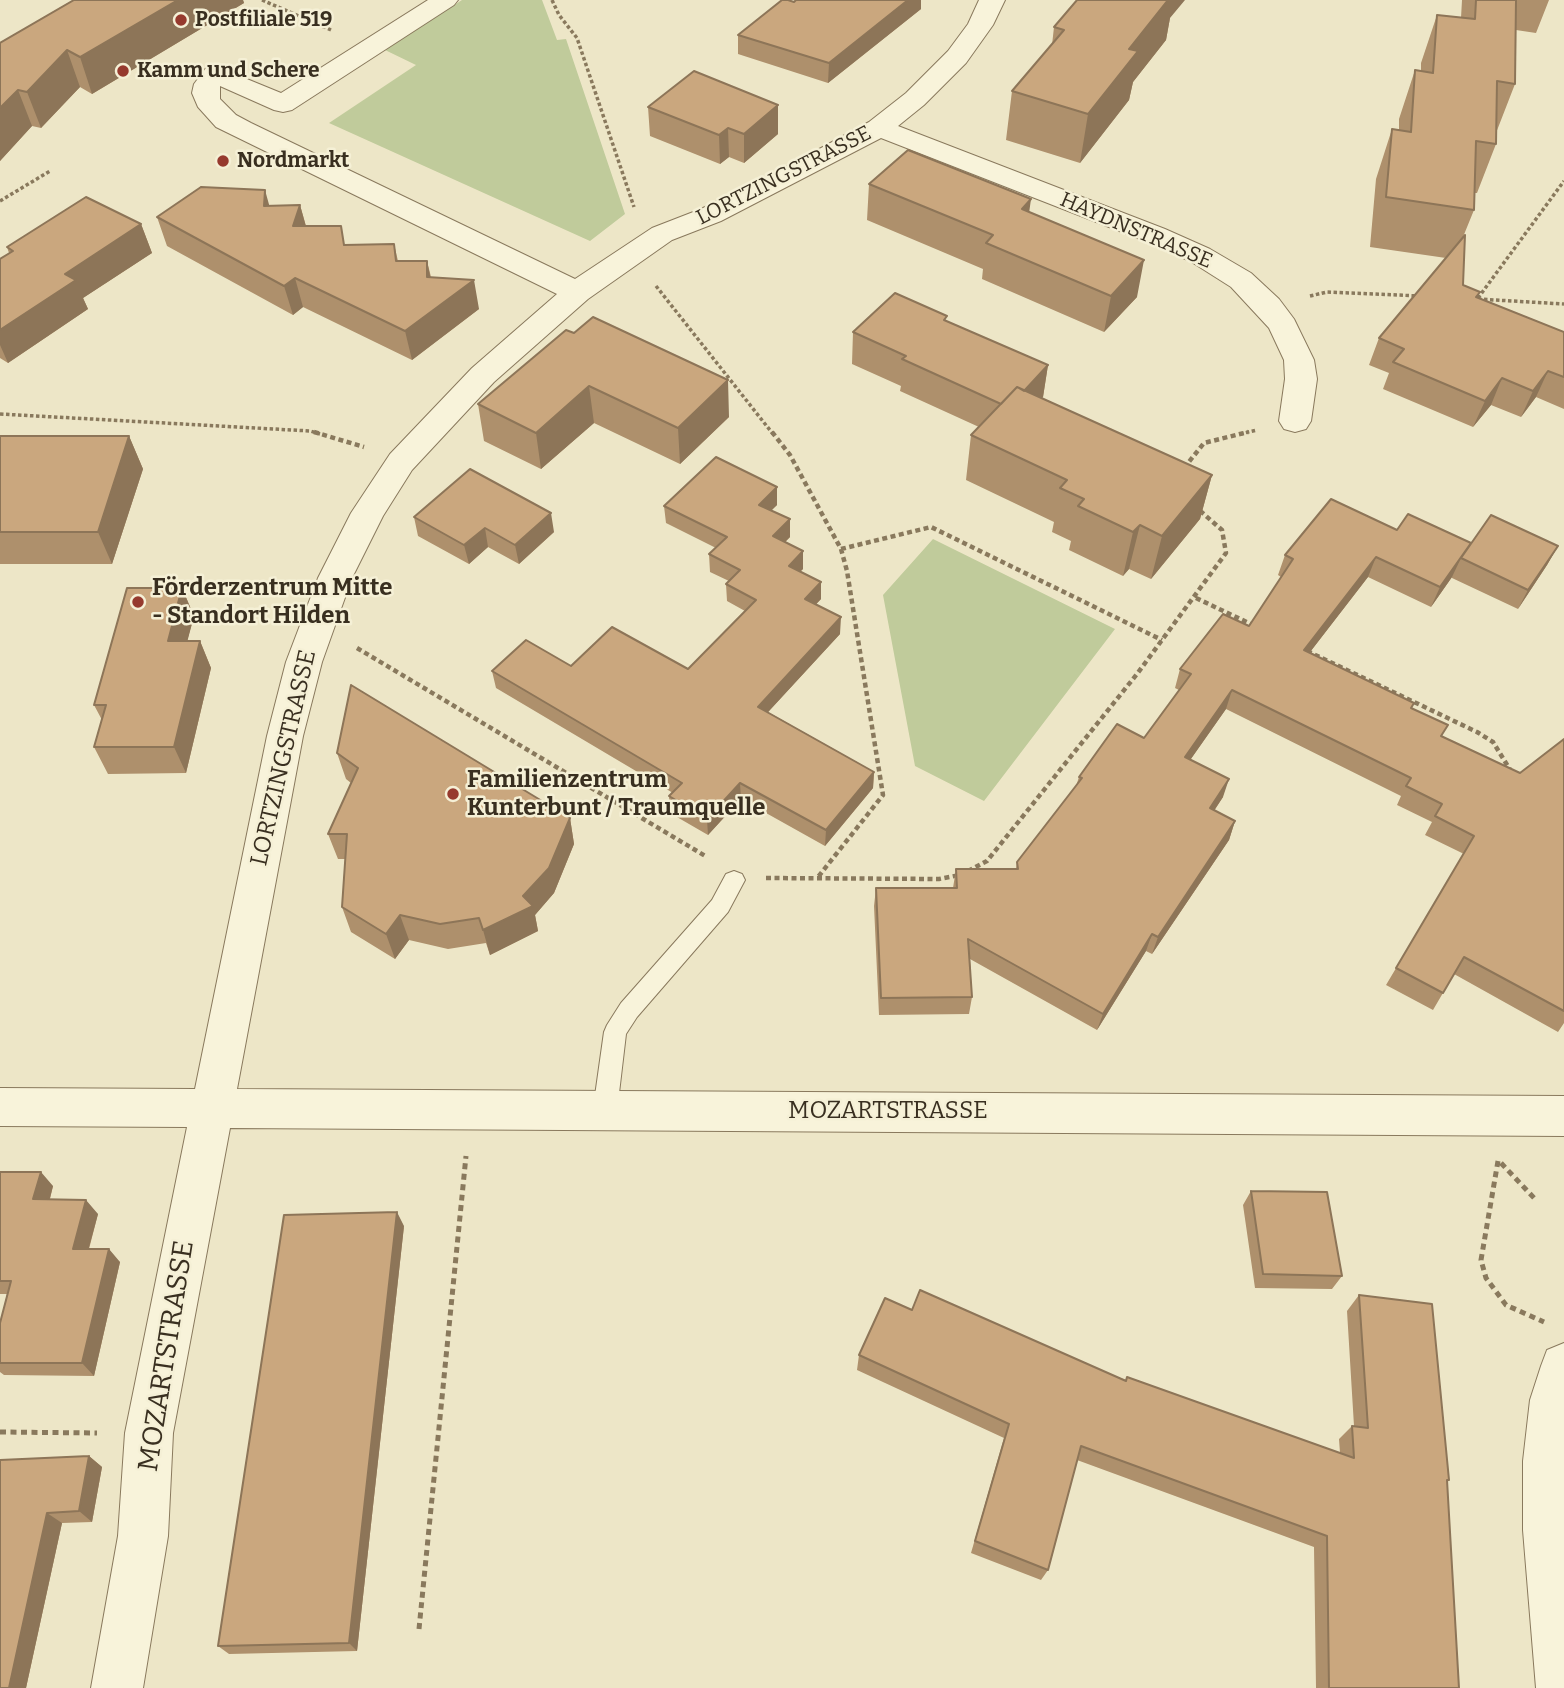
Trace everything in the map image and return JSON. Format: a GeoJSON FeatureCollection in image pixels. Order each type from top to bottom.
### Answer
{"type":"FeatureCollection","features":[{"type":"Feature","properties":{"kind":"street"},"geometry":{"type":"LineString","coordinates":[[445,0],[283,104],[215,74],[207,84],[206,101],[226,121],[241,129],[577,292]]}},
{"type":"Feature","properties":{"kind":"street","name":"LORTZINGSTRASSE"},"geometry":{"type":"LineString","coordinates":[[212,1108],[285,736],[304,662],[335,578],[368,513],[401,462],[483,375],[577,292],[662,234],[711,215],[785,179],[879,128],[915,99],[957,57],[980,25],[992,0]]}},
{"type":"Feature","properties":{"kind":"street","name":"HAYDNSTRASSE"},"geometry":{"type":"LineString","coordinates":[[879,128],[1155,235],[1200,255],[1241,280],[1268,306],[1283,326],[1299,360],[1301,379],[1295,421]]}},
{"type":"Feature","properties":{"kind":"street","name":"MOZARTSTRASSE"},"geometry":{"type":"LineString","coordinates":[[0,1107],[1564,1116]]}},
{"type":"Feature","properties":{"kind":"street","name":"MOZARTSTRASSE"},"geometry":{"type":"LineString","coordinates":[[117,1688],[142,1536],[149,1433],[212,1108]]}},
{"type":"Feature","properties":{"kind":"street"},"geometry":{"type":"LineString","coordinates":[[1558,1346],[1555,1400],[1547,1461],[1556,1529],[1562,1688]]}},
{"type":"Feature","properties":{"kind":"lane"},"geometry":{"type":"LineString","coordinates":[[605,1110],[615,1032],[629,1010],[720,906],[734,880]]}},
{"type":"Feature","properties":{"kind":"path"},"geometry":{"type":"LineString","coordinates":[[262,0],[336,33]]}},
{"type":"Feature","properties":{"kind":"path"},"geometry":{"type":"LineString","coordinates":[[552,0],[559,15],[578,38],[634,207],[662,234]]}},
{"type":"Feature","properties":{"kind":"path"},"geometry":{"type":"LineString","coordinates":[[0,201],[50,171]]}},
{"type":"Feature","properties":{"kind":"path"},"geometry":{"type":"LineString","coordinates":[[1564,181],[1478,299],[1564,304]]}},
{"type":"Feature","properties":{"kind":"path"},"geometry":{"type":"LineString","coordinates":[[651,281],[790,456],[841,549],[847,570],[883,795],[818,878]]}},
{"type":"Feature","properties":{"kind":"path"},"geometry":{"type":"LineString","coordinates":[[1327,292],[1423,296]]}},
{"type":"Feature","properties":{"kind":"path"},"geometry":{"type":"LineString","coordinates":[[0,414],[310,430],[350,441]]}},
{"type":"Feature","properties":{"kind":"path"},"geometry":{"type":"LineString","coordinates":[[1179,474],[1204,443],[1214,441]]}},
{"type":"Feature","properties":{"kind":"path"},"geometry":{"type":"LineString","coordinates":[[354,646],[698,850],[734,880],[939,879],[961,875],[987,861],[1196,598],[1226,553],[1222,530],[1191,502]]}},
{"type":"Feature","properties":{"kind":"path"},"geometry":{"type":"LineString","coordinates":[[841,549],[931,527],[1162,640]]}},
{"type":"Feature","properties":{"kind":"path"},"geometry":{"type":"LineString","coordinates":[[1196,598],[1257,627]]}},
{"type":"Feature","properties":{"kind":"path"},"geometry":{"type":"LineString","coordinates":[[1306,650],[1477,732],[1493,742],[1519,783]]}},
{"type":"Feature","properties":{"kind":"path"},"geometry":{"type":"LineString","coordinates":[[1488,1116],[1499,1160],[1481,1260],[1486,1278],[1506,1305],[1558,1346]]}},
{"type":"Feature","properties":{"kind":"path"},"geometry":{"type":"LineString","coordinates":[[419,1629],[467,1149]]}},
{"type":"Feature","properties":{"kind":"path"},"geometry":{"type":"LineString","coordinates":[[1499,1160],[1535,1199]]}},
{"type":"Feature","properties":{"kind":"path"},"geometry":{"type":"LineString","coordinates":[[0,1432],[149,1433]]}},
{"type":"Feature","properties":{"kind":"green space"},"geometry":{"type":"Polygon","coordinates":[[[462,0],[542,0],[557,40],[566,39],[625,214],[590,241],[329,123],[416,65],[385,50],[462,0]]]}},
{"type":"Feature","properties":{"kind":"green space"},"geometry":{"type":"Polygon","coordinates":[[[933,539],[1115,629],[984,801],[915,766],[883,595],[933,539]]]}},
{"type":"Feature","properties":{"kind":"building"},"geometry":{"type":"Polygon","coordinates":[[[74,0],[178,0],[80,57],[67,50],[27,92],[18,90],[0,108],[0,43],[74,0]]]}},
{"type":"Feature","properties":{"kind":"building"},"geometry":{"type":"Polygon","coordinates":[[[782,0],[908,0],[829,63],[738,35],[782,0]]]}},
{"type":"Feature","properties":{"kind":"building"},"geometry":{"type":"Polygon","coordinates":[[[1077,0],[1168,0],[1129,49],[1138,51],[1088,114],[1012,91],[1064,30],[1054,27],[1077,0]]]}},
{"type":"Feature","properties":{"kind":"building"},"geometry":{"type":"Polygon","coordinates":[[[1476,0],[1516,0],[1515,84],[1497,81],[1496,144],[1476,141],[1474,210],[1386,197],[1392,129],[1411,132],[1415,70],[1433,73],[1437,15],[1475,19],[1476,0]]]}},
{"type":"Feature","properties":{"kind":"building"},"geometry":{"type":"Polygon","coordinates":[[[694,71],[778,105],[744,134],[728,128],[719,135],[648,107],[694,71]]]}},
{"type":"Feature","properties":{"kind":"building"},"geometry":{"type":"Polygon","coordinates":[[[908,150],[1031,199],[1022,209],[1144,260],[1111,296],[986,243],[993,235],[869,184],[908,150]]]}},
{"type":"Feature","properties":{"kind":"building"},"geometry":{"type":"Polygon","coordinates":[[[201,187],[265,190],[264,206],[300,205],[293,226],[341,226],[344,245],[394,244],[396,261],[427,261],[427,277],[474,280],[405,331],[295,278],[284,286],[157,217],[201,187]]]}},
{"type":"Feature","properties":{"kind":"building"},"geometry":{"type":"Polygon","coordinates":[[[86,197],[141,224],[65,274],[76,280],[0,330],[0,259],[13,251],[7,247],[86,197]]]}},
{"type":"Feature","properties":{"kind":"building"},"geometry":{"type":"Polygon","coordinates":[[[1465,235],[1463,285],[1480,292],[1476,297],[1564,332],[1564,377],[1548,371],[1533,391],[1502,378],[1485,401],[1393,362],[1404,349],[1379,338],[1465,235]]]}},
{"type":"Feature","properties":{"kind":"building"},"geometry":{"type":"Polygon","coordinates":[[[895,293],[947,316],[944,320],[1048,365],[1024,391],[1017,387],[1001,404],[902,359],[906,356],[853,332],[895,293]]]}},
{"type":"Feature","properties":{"kind":"building"},"geometry":{"type":"Polygon","coordinates":[[[593,317],[728,380],[678,428],[589,386],[536,433],[478,404],[566,330],[574,333],[593,317]]]}},
{"type":"Feature","properties":{"kind":"building"},"geometry":{"type":"Polygon","coordinates":[[[1017,387],[1212,475],[1162,536],[1140,525],[1133,532],[1078,506],[1084,499],[1060,488],[1067,480],[971,435],[1017,387]]]}},
{"type":"Feature","properties":{"kind":"building"},"geometry":{"type":"Polygon","coordinates":[[[0,436],[129,436],[98,532],[0,532],[0,436]]]}},
{"type":"Feature","properties":{"kind":"building"},"geometry":{"type":"Polygon","coordinates":[[[716,457],[777,487],[759,505],[790,519],[773,536],[803,551],[789,566],[821,582],[805,599],[841,617],[758,707],[874,772],[826,830],[740,783],[707,819],[669,796],[682,783],[492,671],[526,640],[571,666],[612,627],[688,669],[756,600],[726,584],[740,570],[709,554],[727,537],[664,506],[716,457]]]}},
{"type":"Feature","properties":{"kind":"building"},"geometry":{"type":"Polygon","coordinates":[[[470,469],[551,513],[515,545],[485,528],[464,545],[414,517],[470,469]]]}},
{"type":"Feature","properties":{"kind":"building"},"geometry":{"type":"Polygon","coordinates":[[[1331,499],[1397,530],[1408,514],[1471,543],[1440,587],[1376,557],[1304,650],[1414,703],[1411,708],[1448,725],[1441,736],[1520,773],[1564,739],[1564,1011],[1464,957],[1443,993],[1396,968],[1474,836],[1435,816],[1442,804],[1406,786],[1411,778],[1232,690],[1185,757],[1229,779],[1210,808],[1235,821],[1158,937],[1152,934],[1103,1014],[968,939],[972,997],[881,998],[876,888],[957,888],[956,869],[1018,869],[1017,862],[1082,778],[1079,777],[1117,724],[1144,738],[1191,674],[1180,669],[1223,614],[1249,626],[1293,559],[1285,555],[1331,499]]]}},
{"type":"Feature","properties":{"kind":"building"},"geometry":{"type":"Polygon","coordinates":[[[1491,515],[1558,546],[1528,590],[1461,558],[1491,515]]]}},
{"type":"Feature","properties":{"kind":"building"},"geometry":{"type":"Polygon","coordinates":[[[127,588],[182,588],[168,641],[200,641],[174,747],[94,747],[106,705],[94,705],[127,588]]]}},
{"type":"Feature","properties":{"kind":"building"},"geometry":{"type":"Polygon","coordinates":[[[351,685],[570,818],[549,868],[523,896],[533,906],[483,930],[479,918],[440,924],[400,915],[386,934],[342,907],[347,834],[328,834],[358,768],[337,753],[351,685]]]}},
{"type":"Feature","properties":{"kind":"building"},"geometry":{"type":"Polygon","coordinates":[[[0,1172],[41,1172],[33,1199],[86,1200],[73,1249],[109,1249],[82,1363],[0,1363],[0,1323],[11,1281],[0,1281],[0,1172]]]}},
{"type":"Feature","properties":{"kind":"building"},"geometry":{"type":"Polygon","coordinates":[[[1251,1191],[1327,1192],[1342,1276],[1263,1274],[1251,1191]]]}},
{"type":"Feature","properties":{"kind":"building"},"geometry":{"type":"Polygon","coordinates":[[[397,1212],[349,1643],[218,1646],[284,1215],[397,1212]]]}},
{"type":"Feature","properties":{"kind":"building"},"geometry":{"type":"Polygon","coordinates":[[[920,1290],[1126,1381],[1127,1377],[1354,1458],[1352,1426],[1368,1428],[1359,1295],[1432,1304],[1449,1480],[1459,1688],[1329,1688],[1327,1536],[1081,1446],[1048,1570],[975,1541],[1009,1424],[859,1355],[885,1298],[912,1310],[920,1290]]]}},
{"type":"Feature","properties":{"kind":"building"},"geometry":{"type":"Polygon","coordinates":[[[89,1456],[79,1511],[47,1513],[9,1688],[0,1688],[0,1460],[89,1456]]]}},
{"type":"Feature","properties":{"kind":"place","name":"Postfiliale 519"},"geometry":{"type":"Point","coordinates":[181,20]}},
{"type":"Feature","properties":{"kind":"place","name":"Kamm und Schere"},"geometry":{"type":"Point","coordinates":[123,71]}},
{"type":"Feature","properties":{"kind":"place","name":"Nordmarkt"},"geometry":{"type":"Point","coordinates":[223,161]}},
{"type":"Feature","properties":{"kind":"place","name":"Förderzentrum Mitte - Standort Hilden"},"geometry":{"type":"Point","coordinates":[138,602]}},
{"type":"Feature","properties":{"kind":"place","name":"Familienzentrum Kunterbunt / Traumquelle"},"geometry":{"type":"Point","coordinates":[453,794]}}]}
